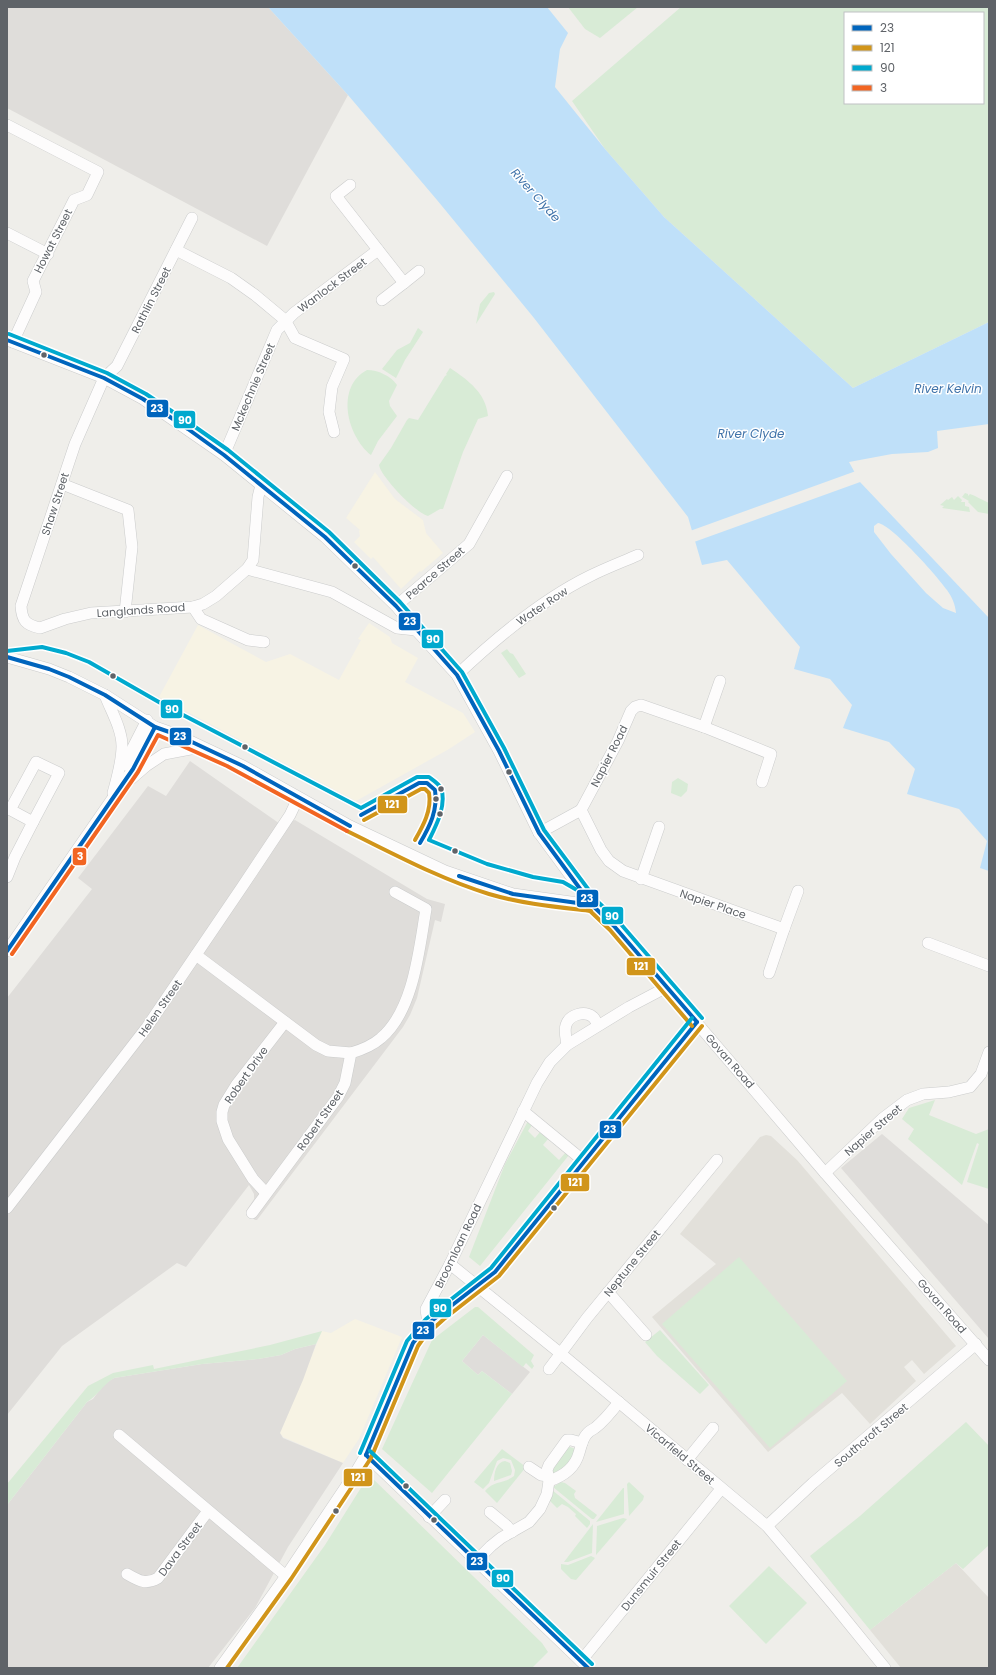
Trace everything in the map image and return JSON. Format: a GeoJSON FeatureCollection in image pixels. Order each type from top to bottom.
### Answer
{"type":"FeatureCollection","features":[{"type":"Feature","properties":{"kind":"street","name":"Howat Street"},"geometry":{"type":"LineString","coordinates":[[7,125],[98,172],[87,195],[74,200],[34,281],[36,292],[10,341]]}},
{"type":"Feature","properties":{"kind":"street"},"geometry":{"type":"LineString","coordinates":[[350,184],[336,196],[404,283]]}},
{"type":"Feature","properties":{"kind":"street","name":"Rathlin Street"},"geometry":{"type":"LineString","coordinates":[[104,378],[117,366],[192,218]]}},
{"type":"Feature","properties":{"kind":"street"},"geometry":{"type":"LineString","coordinates":[[7,233],[48,254]]}},
{"type":"Feature","properties":{"kind":"street"},"geometry":{"type":"LineString","coordinates":[[176,250],[231,278],[255,295],[285,320],[295,338],[344,359],[332,386],[329,412],[334,432]]}},
{"type":"Feature","properties":{"kind":"street","name":"Wanlock Street"},"geometry":{"type":"LineString","coordinates":[[285,320],[378,250]]}},
{"type":"Feature","properties":{"kind":"street"},"geometry":{"type":"LineString","coordinates":[[382,300],[419,271]]}},
{"type":"Feature","properties":{"kind":"street","name":"Mckechnie Street"},"geometry":{"type":"LineString","coordinates":[[224,455],[276,330],[285,320]]}},
{"type":"Feature","properties":{"kind":"street","name":"Govan Road"},"geometry":{"type":"LineString","coordinates":[[10,341],[104,378],[143,399],[224,455],[325,537],[396,606],[458,675],[499,751],[539,833],[592,905],[614,926],[825,1173],[989,1360]]}},
{"type":"Feature","properties":{"kind":"street","name":"Shaw Street"},"geometry":{"type":"LineString","coordinates":[[34,627],[25,622],[22,616],[21,606],[75,444],[104,378]]}},
{"type":"Feature","properties":{"kind":"street","name":"Pearce Street"},"geometry":{"type":"LineString","coordinates":[[396,606],[470,544],[507,476]]}},
{"type":"Feature","properties":{"kind":"street"},"geometry":{"type":"LineString","coordinates":[[62,484],[128,510],[132,547],[125,612]]}},
{"type":"Feature","properties":{"kind":"street"},"geometry":{"type":"LineString","coordinates":[[193,607],[203,604],[216,596],[247,569],[252,560],[258,497],[261,485]]}},
{"type":"Feature","properties":{"kind":"street","name":"Water Row"},"geometry":{"type":"LineString","coordinates":[[458,675],[512,627],[551,598],[590,576],[638,555]]}},
{"type":"Feature","properties":{"kind":"street"},"geometry":{"type":"LineString","coordinates":[[247,569],[332,592],[397,628],[416,630]]}},
{"type":"Feature","properties":{"kind":"street","name":"Langlands Road"},"geometry":{"type":"LineString","coordinates":[[34,627],[40,628],[65,619],[91,614],[193,607],[201,619],[248,640],[264,642]]}},
{"type":"Feature","properties":{"kind":"street"},"geometry":{"type":"LineString","coordinates":[[7,657],[69,676],[105,695],[151,724],[243,766],[350,826],[458,876],[513,894],[592,905]]}},
{"type":"Feature","properties":{"kind":"street"},"geometry":{"type":"LineString","coordinates":[[720,681],[704,727],[772,754],[762,782]]}},
{"type":"Feature","properties":{"kind":"street"},"geometry":{"type":"LineString","coordinates":[[105,695],[119,730],[122,744],[121,758],[112,799]]}},
{"type":"Feature","properties":{"kind":"street","name":"Napier Road"},"geometry":{"type":"LineString","coordinates":[[581,810],[618,741],[631,711],[635,707],[641,705],[704,727]]}},
{"type":"Feature","properties":{"kind":"street"},"geometry":{"type":"LineString","coordinates":[[8,946],[133,769],[151,724]]}},
{"type":"Feature","properties":{"kind":"street"},"geometry":{"type":"LineString","coordinates":[[112,799],[140,770],[152,761],[164,754],[201,747]]}},
{"type":"Feature","properties":{"kind":"street"},"geometry":{"type":"LineString","coordinates":[[7,877],[15,857],[59,773],[36,762],[9,809],[33,822]]}},
{"type":"Feature","properties":{"kind":"street","name":"Helen Street"},"geometry":{"type":"LineString","coordinates":[[7,1208],[147,1027],[290,815],[298,798]]}},
{"type":"Feature","properties":{"kind":"street"},"geometry":{"type":"LineString","coordinates":[[539,833],[581,810]]}},
{"type":"Feature","properties":{"kind":"street","name":"Napier Place"},"geometry":{"type":"LineString","coordinates":[[581,810],[601,850],[609,861],[623,871],[641,879],[784,929]]}},
{"type":"Feature","properties":{"kind":"street"},"geometry":{"type":"LineString","coordinates":[[641,879],[659,826]]}},
{"type":"Feature","properties":{"kind":"street"},"geometry":{"type":"LineString","coordinates":[[769,973],[798,891]]}},
{"type":"Feature","properties":{"kind":"street"},"geometry":{"type":"LineString","coordinates":[[196,955],[305,1038],[322,1048],[340,1053],[351,1054],[363,1049],[381,1038],[396,1019],[411,987],[426,909],[395,892]]}},
{"type":"Feature","properties":{"kind":"street"},"geometry":{"type":"LineString","coordinates":[[928,943],[989,966]]}},
{"type":"Feature","properties":{"kind":"street","name":"Broomloan Road"},"geometry":{"type":"LineString","coordinates":[[428,1324],[426,1309],[450,1264],[537,1084],[550,1062],[567,1045],[598,1025],[628,1007],[667,987]]}},
{"type":"Feature","properties":{"kind":"street"},"geometry":{"type":"LineString","coordinates":[[567,1045],[565,1026],[574,1016],[585,1014],[593,1017],[598,1025]]}},
{"type":"Feature","properties":{"kind":"street","name":"Robert Drive"},"geometry":{"type":"LineString","coordinates":[[266,1193],[253,1179],[228,1139],[222,1121],[222,1112],[224,1105],[237,1084],[285,1022]]}},
{"type":"Feature","properties":{"kind":"street"},"geometry":{"type":"LineString","coordinates":[[220,1668],[286,1576],[366,1455],[413,1343],[421,1331],[495,1272],[697,1022]]}},
{"type":"Feature","properties":{"kind":"street","name":"Napier Street"},"geometry":{"type":"LineString","coordinates":[[825,1173],[882,1120],[907,1100],[923,1094],[949,1092],[970,1087],[981,1074],[989,1052]]}},
{"type":"Feature","properties":{"kind":"street","name":"Robert Street"},"geometry":{"type":"LineString","coordinates":[[252,1212],[338,1097],[345,1084],[351,1054]]}},
{"type":"Feature","properties":{"kind":"street"},"geometry":{"type":"LineString","coordinates":[[524,1111],[585,1162]]}},
{"type":"Feature","properties":{"kind":"street","name":"Neptune Street"},"geometry":{"type":"LineString","coordinates":[[550,1369],[560,1353],[608,1292],[718,1160]]}},
{"type":"Feature","properties":{"kind":"street","name":"Vicarfield Street"},"geometry":{"type":"LineString","coordinates":[[450,1264],[560,1353],[767,1526],[885,1668]]}},
{"type":"Feature","properties":{"kind":"street"},"geometry":{"type":"LineString","coordinates":[[608,1292],[646,1335]]}},
{"type":"Feature","properties":{"kind":"street","name":"Southcroft Street"},"geometry":{"type":"LineString","coordinates":[[767,1526],[813,1483],[870,1436],[976,1344]]}},
{"type":"Feature","properties":{"kind":"street"},"geometry":{"type":"LineString","coordinates":[[529,1467],[540,1476],[548,1479],[566,1473],[577,1460],[582,1443],[589,1431],[595,1428],[619,1402]]}},
{"type":"Feature","properties":{"kind":"street"},"geometry":{"type":"LineString","coordinates":[[687,1460],[713,1428]]}},
{"type":"Feature","properties":{"kind":"street","name":"Dava Street"},"geometry":{"type":"LineString","coordinates":[[119,1435],[286,1576]]}},
{"type":"Feature","properties":{"kind":"street"},"geometry":{"type":"LineString","coordinates":[[476,1561],[491,1546],[524,1526],[540,1509],[547,1494],[548,1465],[567,1440],[582,1443]]}},
{"type":"Feature","properties":{"kind":"street"},"geometry":{"type":"LineString","coordinates":[[366,1455],[584,1665]]}},
{"type":"Feature","properties":{"kind":"street","name":"Dunsmuir Street"},"geometry":{"type":"LineString","coordinates":[[584,1665],[721,1489]]}},
{"type":"Feature","properties":{"kind":"street"},"geometry":{"type":"LineString","coordinates":[[429,1517],[445,1500]]}},
{"type":"Feature","properties":{"kind":"street","name":"Dava Street"},"geometry":{"type":"LineString","coordinates":[[127,1574],[140,1582],[151,1583],[158,1578],[208,1511]]}},
{"type":"Feature","properties":{"kind":"street"},"geometry":{"type":"LineString","coordinates":[[490,1512],[512,1532]]}},
{"type":"Feature","properties":{"kind":"shaded area"},"geometry":{"type":"Polygon","coordinates":[[[7,7],[268,7],[348,95],[267,246],[7,108],[7,7]]]}},
{"type":"Feature","properties":{"kind":"shaded area"},"geometry":{"type":"Polygon","coordinates":[[[375,472],[395,499],[423,520],[426,533],[443,553],[421,572],[420,571],[401,589],[373,557],[371,559],[354,542],[360,536],[360,530],[346,518],[375,472]]]}},
{"type":"Feature","properties":{"kind":"shaded area"},"geometry":{"type":"Polygon","coordinates":[[[369,623],[390,637],[392,643],[418,658],[405,682],[463,713],[475,732],[449,749],[356,801],[159,697],[198,625],[266,662],[290,654],[339,680],[361,640],[358,639],[369,623]]]}},
{"type":"Feature","properties":{"kind":"shaded area"},"geometry":{"type":"Polygon","coordinates":[[[190,761],[283,826],[295,820],[427,899],[445,904],[441,922],[435,920],[417,998],[403,1027],[257,1220],[255,1220],[246,1211],[254,1199],[254,1194],[249,1185],[186,1267],[177,1263],[62,1346],[7,1415],[7,998],[92,889],[78,878],[148,786],[166,796],[190,761]]]}},
{"type":"Feature","properties":{"kind":"shaded area"},"geometry":{"type":"Polygon","coordinates":[[[882,1134],[989,1225],[989,1339],[841,1168],[882,1134]]]}},
{"type":"Feature","properties":{"kind":"shaded area"},"geometry":{"type":"Polygon","coordinates":[[[766,1135],[771,1136],[797,1160],[956,1346],[924,1374],[912,1360],[904,1367],[916,1381],[870,1424],[842,1393],[768,1452],[652,1317],[716,1264],[680,1234],[760,1137],[766,1135]]]}},
{"type":"Feature","properties":{"kind":"shaded area"},"geometry":{"type":"Polygon","coordinates":[[[355,1319],[402,1337],[359,1439],[343,1463],[283,1437],[280,1433],[322,1331],[331,1333],[355,1319]]]}},
{"type":"Feature","properties":{"kind":"shaded area"},"geometry":{"type":"Polygon","coordinates":[[[483,1335],[530,1372],[512,1394],[482,1371],[478,1375],[462,1361],[483,1335]]]}},
{"type":"Feature","properties":{"kind":"shaded area"},"geometry":{"type":"Polygon","coordinates":[[[316,1344],[303,1380],[280,1433],[283,1438],[343,1463],[288,1547],[255,1608],[208,1668],[7,1668],[7,1505],[87,1402],[93,1399],[104,1384],[114,1378],[202,1364],[258,1359],[281,1355],[295,1349],[316,1344]]]}},
{"type":"Feature","properties":{"kind":"shaded area"},"geometry":{"type":"Polygon","coordinates":[[[956,1563],[989,1598],[989,1668],[901,1668],[870,1630],[956,1563]]]}},
{"type":"Feature","properties":{"kind":"green space"},"geometry":{"type":"Polygon","coordinates":[[[568,7],[638,7],[600,38],[585,29],[568,7]]]}},
{"type":"Feature","properties":{"kind":"green space"},"geometry":{"type":"Polygon","coordinates":[[[681,7],[989,7],[989,322],[853,388],[664,217],[605,149],[572,101],[681,7]]]}},
{"type":"Feature","properties":{"kind":"green space"},"geometry":{"type":"Polygon","coordinates":[[[494,292],[495,294],[476,324],[480,304],[489,293],[494,292]]]}},
{"type":"Feature","properties":{"kind":"green space"},"geometry":{"type":"Polygon","coordinates":[[[418,328],[423,332],[405,360],[396,378],[382,369],[397,350],[410,343],[418,328]]]}},
{"type":"Feature","properties":{"kind":"green space"},"geometry":{"type":"Polygon","coordinates":[[[450,368],[469,382],[480,394],[487,408],[488,416],[478,419],[463,452],[443,509],[440,509],[428,516],[408,502],[392,486],[381,471],[379,465],[391,448],[407,420],[409,418],[418,420],[450,368]]]}},
{"type":"Feature","properties":{"kind":"green space"},"geometry":{"type":"Polygon","coordinates":[[[367,370],[384,374],[397,385],[389,401],[390,406],[397,416],[378,441],[371,455],[363,447],[356,436],[348,412],[348,399],[351,388],[357,378],[367,370]]]}},
{"type":"Feature","properties":{"kind":"green space"},"geometry":{"type":"Polygon","coordinates":[[[965,493],[968,494],[968,496],[970,494],[989,503],[989,514],[978,512],[968,502],[969,501],[962,497],[965,493]]]}},
{"type":"Feature","properties":{"kind":"green space"},"geometry":{"type":"Polygon","coordinates":[[[958,496],[962,500],[961,502],[965,502],[965,506],[969,507],[970,512],[942,508],[944,506],[940,505],[947,499],[948,500],[952,497],[954,500],[958,496]]]}},
{"type":"Feature","properties":{"kind":"green space"},"geometry":{"type":"Polygon","coordinates":[[[507,649],[513,654],[526,674],[519,678],[501,653],[507,649]]]}},
{"type":"Feature","properties":{"kind":"green space"},"geometry":{"type":"Polygon","coordinates":[[[678,778],[688,784],[687,791],[681,797],[671,793],[672,782],[678,778]]]}},
{"type":"Feature","properties":{"kind":"green space"},"geometry":{"type":"Polygon","coordinates":[[[935,1100],[929,1115],[976,1134],[989,1129],[989,1189],[967,1182],[979,1144],[977,1143],[962,1185],[908,1139],[914,1129],[902,1119],[909,1108],[935,1100]]]}},
{"type":"Feature","properties":{"kind":"green space"},"geometry":{"type":"Polygon","coordinates":[[[528,1121],[532,1125],[528,1131],[535,1138],[540,1132],[548,1139],[543,1145],[559,1160],[566,1152],[569,1155],[480,1266],[469,1257],[505,1164],[528,1121]]]}},
{"type":"Feature","properties":{"kind":"green space"},"geometry":{"type":"Polygon","coordinates":[[[739,1257],[847,1381],[770,1448],[662,1324],[739,1257]]]}},
{"type":"Feature","properties":{"kind":"green space"},"geometry":{"type":"Polygon","coordinates":[[[475,1307],[478,1307],[534,1355],[531,1361],[534,1366],[532,1369],[526,1363],[523,1367],[483,1335],[462,1361],[478,1375],[482,1371],[512,1394],[432,1493],[382,1449],[432,1340],[475,1307]]]}},
{"type":"Feature","properties":{"kind":"green space"},"geometry":{"type":"Polygon","coordinates":[[[660,1330],[709,1385],[700,1394],[657,1356],[645,1342],[660,1330]]]}},
{"type":"Feature","properties":{"kind":"green space"},"geometry":{"type":"Polygon","coordinates":[[[322,1331],[316,1344],[295,1349],[281,1355],[258,1359],[202,1364],[114,1378],[87,1402],[7,1505],[7,1484],[88,1386],[113,1373],[153,1365],[154,1369],[270,1345],[322,1331]]]}},
{"type":"Feature","properties":{"kind":"green space"},"geometry":{"type":"Polygon","coordinates":[[[966,1422],[989,1446],[989,1545],[963,1569],[956,1563],[870,1630],[810,1556],[860,1516],[966,1422]]]}},
{"type":"Feature","properties":{"kind":"green space"},"geometry":{"type":"Polygon","coordinates":[[[570,1447],[576,1449],[569,1464],[554,1475],[552,1470],[567,1448],[570,1447]]]}},
{"type":"Feature","properties":{"kind":"green space"},"geometry":{"type":"Polygon","coordinates":[[[502,1449],[526,1467],[497,1503],[485,1491],[492,1485],[514,1476],[515,1470],[511,1460],[503,1458],[497,1461],[489,1483],[483,1489],[474,1482],[502,1449]]]}},
{"type":"Feature","properties":{"kind":"green space"},"geometry":{"type":"Polygon","coordinates":[[[505,1461],[510,1463],[512,1471],[511,1475],[494,1481],[495,1471],[499,1463],[505,1461]]]}},
{"type":"Feature","properties":{"kind":"green space"},"geometry":{"type":"Polygon","coordinates":[[[369,1475],[542,1643],[548,1652],[532,1668],[237,1668],[325,1545],[369,1475]]]}},
{"type":"Feature","properties":{"kind":"green space"},"geometry":{"type":"Polygon","coordinates":[[[561,1482],[565,1483],[576,1491],[574,1494],[575,1498],[597,1515],[594,1519],[592,1519],[553,1487],[561,1482]]]}},
{"type":"Feature","properties":{"kind":"green space"},"geometry":{"type":"Polygon","coordinates":[[[629,1482],[644,1496],[643,1500],[629,1516],[627,1484],[629,1482]]]}},
{"type":"Feature","properties":{"kind":"green space"},"geometry":{"type":"Polygon","coordinates":[[[623,1488],[624,1514],[596,1522],[623,1488]]]}},
{"type":"Feature","properties":{"kind":"green space"},"geometry":{"type":"Polygon","coordinates":[[[552,1490],[590,1521],[587,1528],[575,1516],[576,1514],[568,1507],[562,1504],[557,1508],[549,1500],[552,1490]]]}},
{"type":"Feature","properties":{"kind":"green space"},"geometry":{"type":"Polygon","coordinates":[[[623,1518],[627,1519],[596,1555],[597,1526],[623,1518]]]}},
{"type":"Feature","properties":{"kind":"green space"},"geometry":{"type":"Polygon","coordinates":[[[593,1524],[592,1553],[568,1562],[564,1562],[593,1524]]]}},
{"type":"Feature","properties":{"kind":"green space"},"geometry":{"type":"Polygon","coordinates":[[[591,1556],[595,1558],[576,1580],[571,1579],[561,1569],[561,1564],[568,1565],[591,1556]]]}},
{"type":"Feature","properties":{"kind":"green space"},"geometry":{"type":"Polygon","coordinates":[[[769,1566],[807,1603],[766,1644],[729,1606],[769,1566]]]}},
{"type":"Feature","properties":{"kind":"water","name":"River Clyde"},"geometry":{"type":"Polygon","coordinates":[[[268,7],[547,7],[568,33],[560,49],[555,87],[605,149],[664,217],[853,388],[989,322],[989,424],[937,431],[938,448],[928,452],[892,454],[849,462],[860,482],[989,618],[989,871],[980,868],[987,841],[959,809],[907,794],[915,769],[889,742],[843,728],[852,705],[830,679],[794,669],[800,647],[727,560],[702,565],[688,517],[534,318],[348,95],[268,7]],[[878,523],[874,526],[874,532],[891,554],[926,593],[943,608],[956,613],[952,598],[942,583],[904,542],[885,526],[878,523]]]}},
{"type":"Feature","properties":{"kind":"pier"},"geometry":{"type":"Polygon","coordinates":[[[856,471],[863,481],[694,542],[690,531],[856,471]]]}},
{"type":"Feature","properties":{"kind":"transit line","name":"90"},"geometry":{"type":"LineString","coordinates":[[9,334],[107,373],[146,394],[191,424],[228,450],[329,532],[400,602],[462,672],[504,748],[544,830],[597,901],[619,922],[702,1018]]}},
{"type":"Feature","properties":{"kind":"transit line","name":"23"},"geometry":{"type":"LineString","coordinates":[[7,340],[104,378],[143,399],[188,429],[224,455],[325,537],[396,606],[457,675],[499,751],[539,833],[592,905],[614,926],[697,1022]]}},
{"type":"Feature","properties":{"kind":"transit line","name":"90"},"geometry":{"type":"LineString","coordinates":[[7,651],[42,647],[66,653],[89,662],[164,705],[361,808],[417,777],[429,777],[441,788],[443,801],[440,815],[429,840],[487,864],[533,877],[563,882],[596,901]]}},
{"type":"Feature","properties":{"kind":"transit line","name":"23"},"geometry":{"type":"LineString","coordinates":[[7,657],[49,669],[69,677],[105,695],[155,727],[175,734],[243,766],[350,826]]}},
{"type":"Feature","properties":{"kind":"transit line","name":"23"},"geometry":{"type":"LineString","coordinates":[[7,951],[133,769],[155,727]]}},
{"type":"Feature","properties":{"kind":"transit line","name":"3"},"geometry":{"type":"LineString","coordinates":[[12,954],[138,772],[158,735],[227,766],[347,831]]}},
{"type":"Feature","properties":{"kind":"transit line","name":"23"},"geometry":{"type":"LineString","coordinates":[[361,815],[419,783],[427,783],[435,790],[436,797],[430,824],[420,843]]}},
{"type":"Feature","properties":{"kind":"transit line","name":"121"},"geometry":{"type":"LineString","coordinates":[[364,820],[421,789],[425,789],[429,793],[430,799],[428,812],[415,840]]}},
{"type":"Feature","properties":{"kind":"transit line","name":"121"},"geometry":{"type":"LineString","coordinates":[[347,831],[435,874],[489,894],[527,903],[591,911]]}},
{"type":"Feature","properties":{"kind":"transit line","name":"23"},"geometry":{"type":"LineString","coordinates":[[459,876],[513,894],[592,905]]}},
{"type":"Feature","properties":{"kind":"transit line","name":"121"},"geometry":{"type":"LineString","coordinates":[[588,909],[610,930],[692,1026]]}},
{"type":"Feature","properties":{"kind":"transit line","name":"90"},"geometry":{"type":"LineString","coordinates":[[360,1453],[407,1341],[426,1319],[491,1268],[692,1018]]}},
{"type":"Feature","properties":{"kind":"transit line","name":"23"},"geometry":{"type":"LineString","coordinates":[[366,1455],[413,1343],[429,1323],[495,1272],[697,1022]]}},
{"type":"Feature","properties":{"kind":"transit line","name":"121"},"geometry":{"type":"LineString","coordinates":[[227,1668],[291,1579],[371,1458],[418,1346],[425,1336],[444,1319],[499,1276],[702,1026]]}},
{"type":"Feature","properties":{"kind":"transit line","name":"90"},"geometry":{"type":"LineString","coordinates":[[370,1451],[592,1664]]}},
{"type":"Feature","properties":{"kind":"transit line","name":"23"},"geometry":{"type":"LineString","coordinates":[[366,1455],[588,1668]]}},
{"type":"Feature","properties":{"kind":"water label","name":"River Kelvin"},"geometry":{"type":"Point","coordinates":[948,388]}}]}
